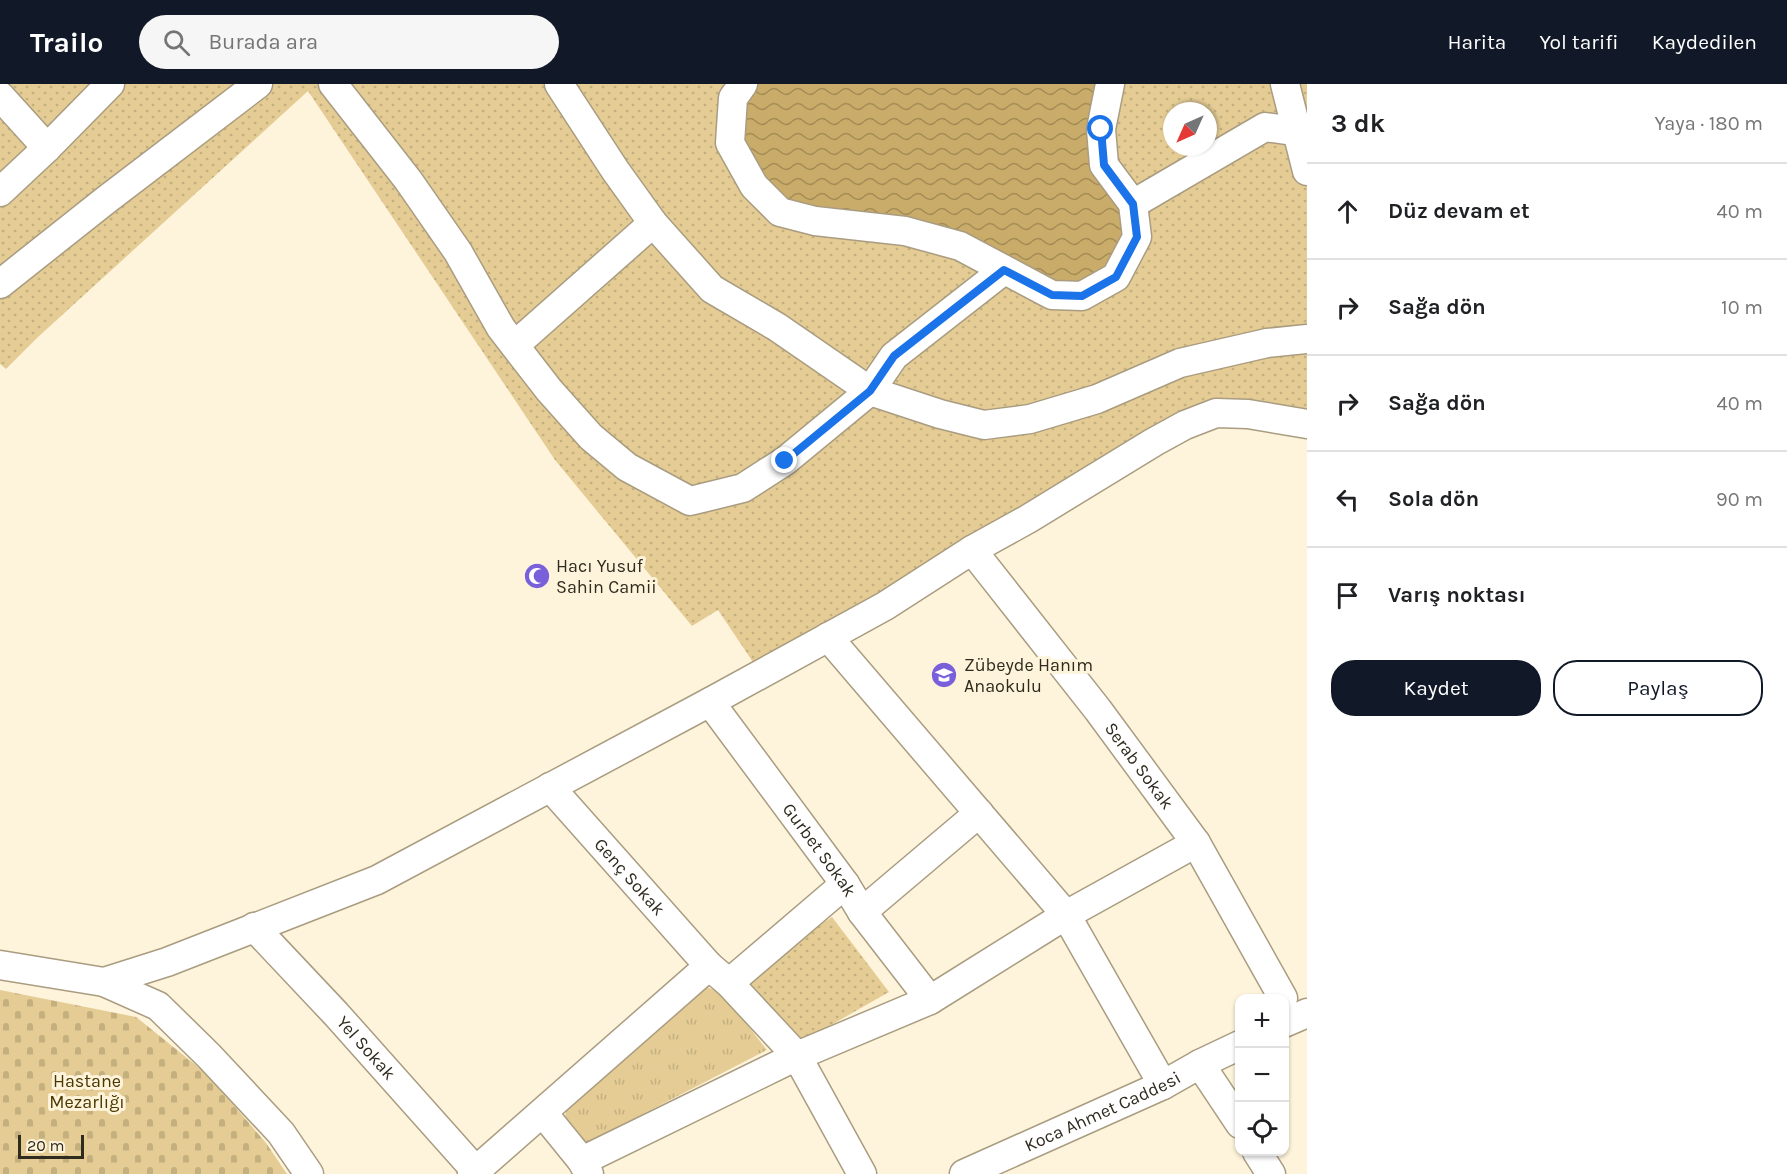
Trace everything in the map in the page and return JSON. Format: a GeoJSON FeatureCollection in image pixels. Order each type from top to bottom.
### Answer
{"type":"FeatureCollection","features":[{"type":"Feature","properties":{"kind":"street"},"geometry":{"type":"LineString","coordinates":[[0,192],[110,84]]}},
{"type":"Feature","properties":{"kind":"street"},"geometry":{"type":"LineString","coordinates":[[0,284],[257,84]]}},
{"type":"Feature","properties":{"kind":"street"},"geometry":{"type":"LineString","coordinates":[[333,84],[421,198],[458,252],[501,327],[549,390],[591,437],[627,467],[690,501],[743,488],[785,461],[870,391],[894,356],[1004,270]]}},
{"type":"Feature","properties":{"kind":"street"},"geometry":{"type":"LineString","coordinates":[[559,84],[653,223],[712,288],[777,327],[870,391],[940,414],[984,425],[1030,419],[1096,399],[1180,363],[1267,343],[1307,339]]}},
{"type":"Feature","properties":{"kind":"street"},"geometry":{"type":"LineString","coordinates":[[743,84],[733,98],[730,143],[754,186],[780,212],[815,221],[905,231],[960,246],[1052,295],[1082,296],[1116,277],[1137,237],[1133,204],[1104,165],[1101,129],[1110,84]]}},
{"type":"Feature","properties":{"kind":"street"},"geometry":{"type":"LineString","coordinates":[[1285,84],[1304,128],[1307,171]]}},
{"type":"Feature","properties":{"kind":"street"},"geometry":{"type":"LineString","coordinates":[[0,96],[47,148]]}},
{"type":"Feature","properties":{"kind":"street"},"geometry":{"type":"LineString","coordinates":[[1133,204],[1265,127],[1304,128]]}},
{"type":"Feature","properties":{"kind":"street"},"geometry":{"type":"LineString","coordinates":[[515,345],[653,223]]}},
{"type":"Feature","properties":{"kind":"street"},"geometry":{"type":"LineString","coordinates":[[104,982],[167,962],[377,880],[885,606],[972,550],[1185,425],[1216,414],[1248,414],[1307,424]]}},
{"type":"Feature","properties":{"kind":"street","name":"Serab Sokak"},"geometry":{"type":"LineString","coordinates":[[972,550],[1098,710],[1196,843],[1291,1011]]}},
{"type":"Feature","properties":{"kind":"street"},"geometry":{"type":"LineString","coordinates":[[828,637],[1066,915],[1163,1085]]}},
{"type":"Feature","properties":{"kind":"street","name":"Gurbet Sokak"},"geometry":{"type":"LineString","coordinates":[[710,702],[845,884],[862,912],[930,1000]]}},
{"type":"Feature","properties":{"kind":"street","name":"Genç Sokak"},"geometry":{"type":"LineString","coordinates":[[550,787],[719,974],[797,1056],[862,1174]]}},
{"type":"Feature","properties":{"kind":"street"},"geometry":{"type":"LineString","coordinates":[[862,912],[979,813]]}},
{"type":"Feature","properties":{"kind":"street"},"geometry":{"type":"LineString","coordinates":[[543,1113],[586,1167],[797,1056],[930,1000],[1066,915],[1196,843]]}},
{"type":"Feature","properties":{"kind":"street"},"geometry":{"type":"LineString","coordinates":[[474,1173],[543,1113],[719,974],[845,884]]}},
{"type":"Feature","properties":{"kind":"street","name":"Yel Sokak"},"geometry":{"type":"LineString","coordinates":[[254,927],[336,1014],[474,1173]]}},
{"type":"Feature","properties":{"kind":"street"},"geometry":{"type":"LineString","coordinates":[[0,964],[104,982],[158,1006],[209,1056],[281,1133],[309,1174]]}},
{"type":"Feature","properties":{"kind":"street","name":"Koca Ahmet Caddesi"},"geometry":{"type":"LineString","coordinates":[[964,1174],[1163,1085],[1235,1047]]}},
{"type":"Feature","properties":{"kind":"street"},"geometry":{"type":"LineString","coordinates":[[1200,1064],[1235,1118]]}},
{"type":"Feature","properties":{"kind":"street"},"geometry":{"type":"LineString","coordinates":[[1260,1156],[1271,1174]]}},
{"type":"Feature","properties":{"kind":"green space"},"geometry":{"type":"Polygon","coordinates":[[[0,84],[1307,84],[1307,424],[1217,413],[761,674],[718,610],[692,626],[555,460],[308,91],[38,337],[6,369],[0,364],[0,84]]]}},
{"type":"Feature","properties":{"kind":"green space"},"geometry":{"type":"Polygon","coordinates":[[[832,917],[889,992],[803,1041],[748,985],[747,975],[832,917]]]}},
{"type":"Feature","properties":{"kind":"green space"},"geometry":{"type":"Polygon","coordinates":[[[703,986],[718,991],[731,1004],[767,1050],[585,1144],[565,1118],[571,1102],[703,986]]]}},
{"type":"Feature","properties":{"kind":"green space","name":"Hastane Mezarlığı"},"geometry":{"type":"Polygon","coordinates":[[[0,990],[136,1017],[207,1074],[266,1143],[287,1174],[0,1174],[0,990]]]}},
{"type":"Feature","properties":{"kind":"water"},"geometry":{"type":"Polygon","coordinates":[[[743,84],[1110,84],[1101,129],[1137,237],[1082,296],[959,246],[815,221],[754,186],[733,98],[743,84]]]}},
{"type":"Feature","properties":{"kind":"place","name":"Hacı Yusuf Sahin Camii"},"geometry":{"type":"Point","coordinates":[537,576]}},
{"type":"Feature","properties":{"kind":"place","name":"Zübeyde Hanım Anaokulu"},"geometry":{"type":"Point","coordinates":[944,675]}},
{"type":"Feature","properties":{"kind":"route"},"geometry":{"type":"LineString","coordinates":[[785,461],[870,391],[894,356],[1004,270],[1052,295],[1082,296],[1116,277],[1137,237],[1133,204],[1104,165],[1101,129]]}}]}
